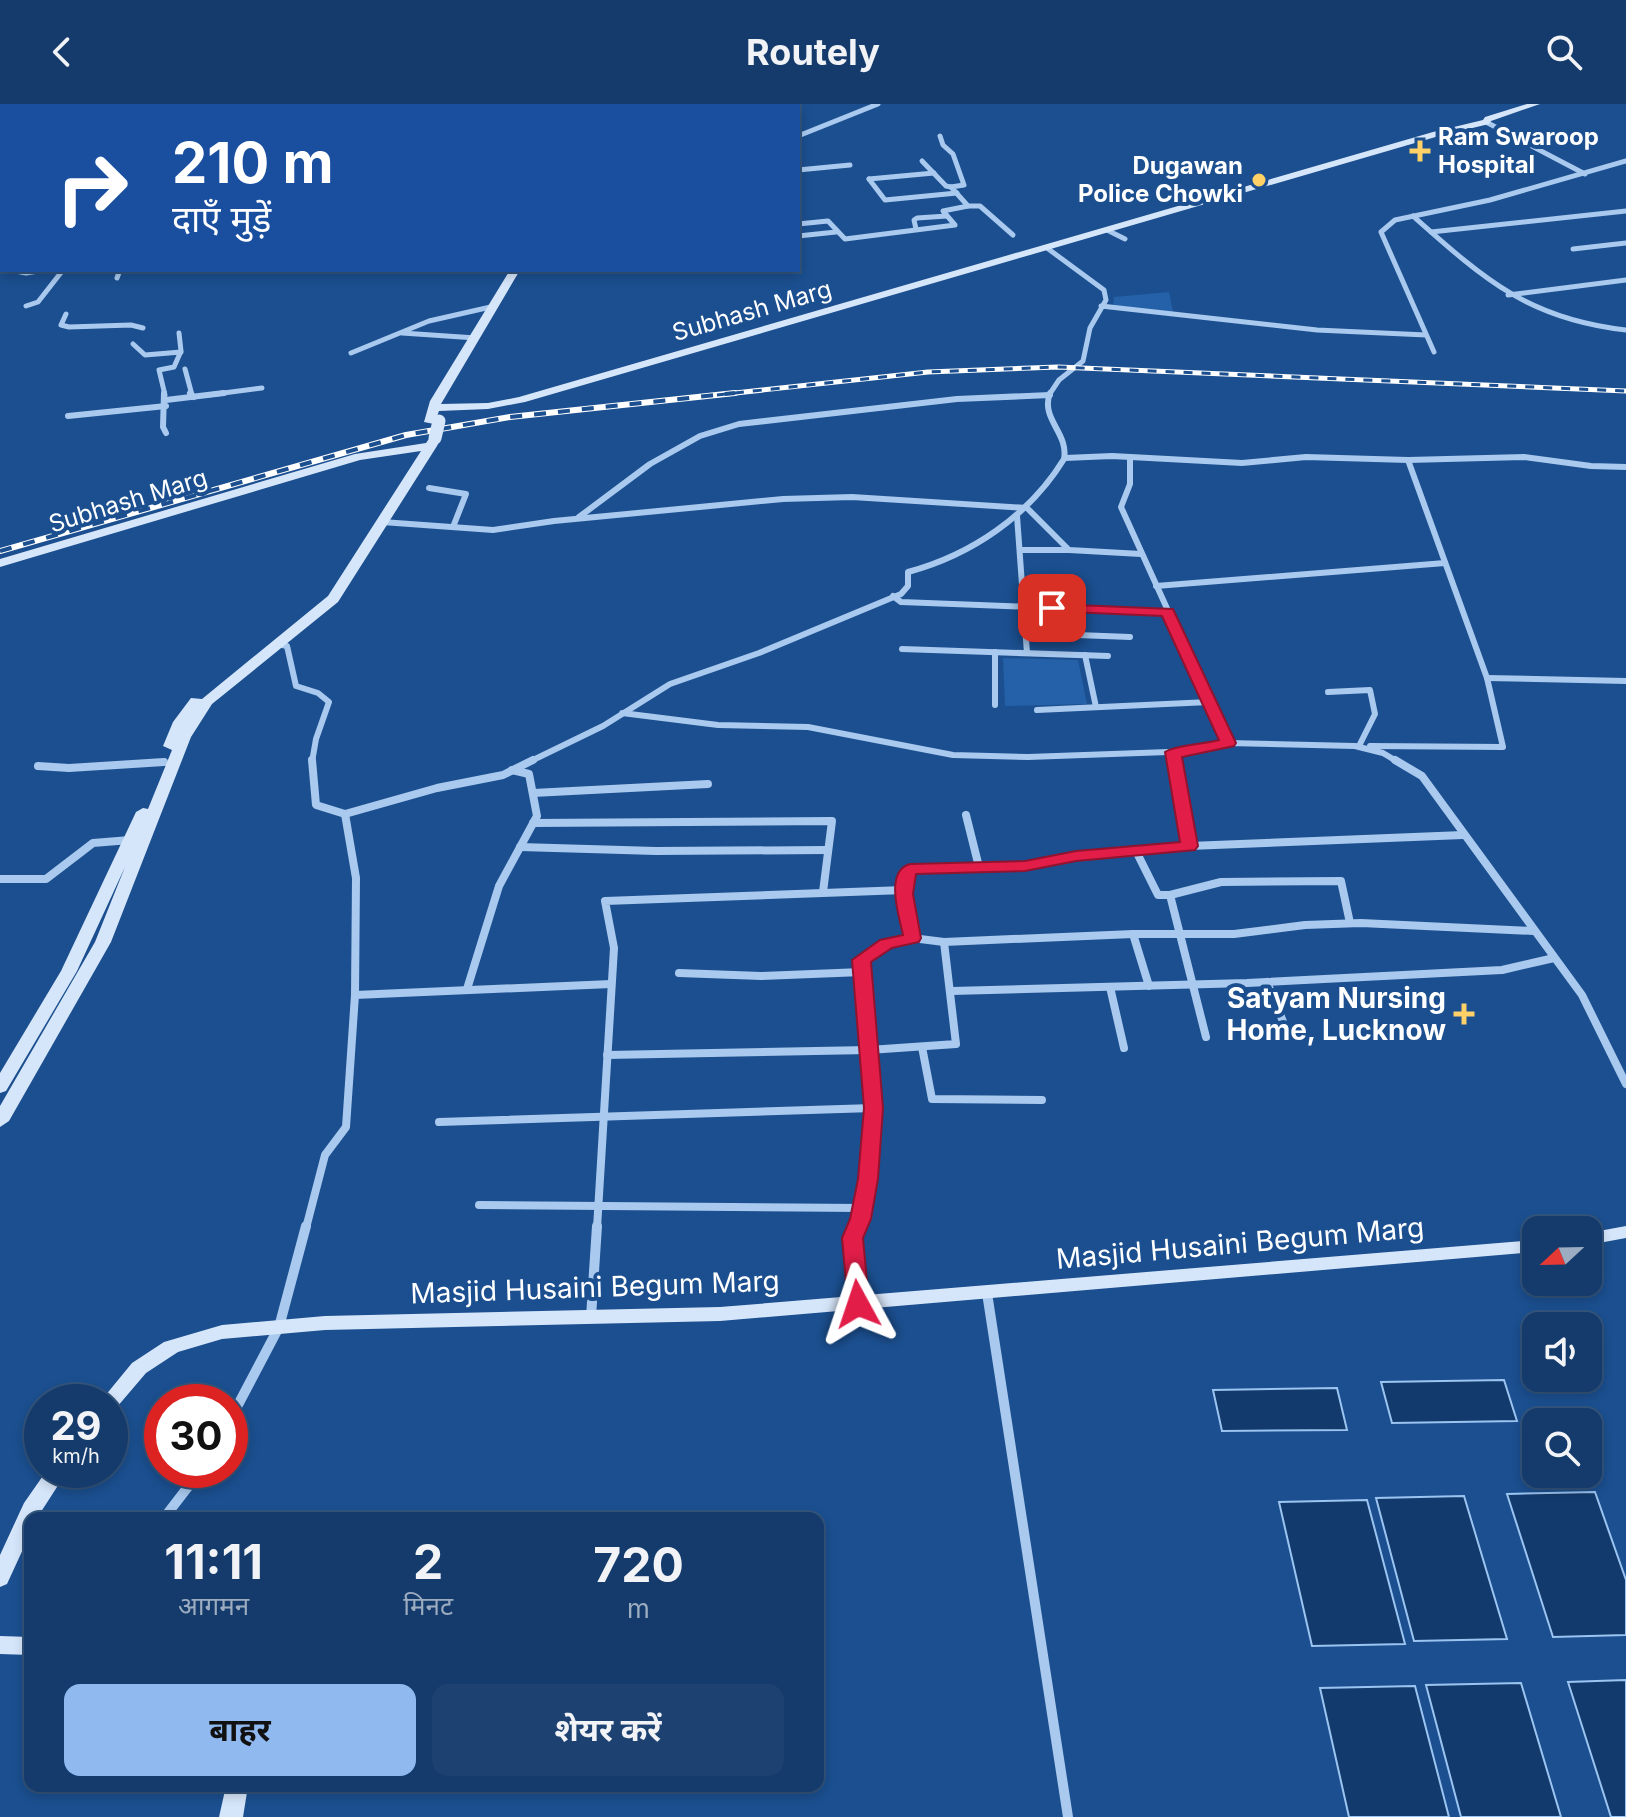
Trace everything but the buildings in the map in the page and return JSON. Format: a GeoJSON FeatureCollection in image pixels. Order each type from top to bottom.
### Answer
{"type":"FeatureCollection","features":[{"type":"Feature","properties":{"kind":"street"},"geometry":{"type":"LineString","coordinates":[[800,135],[878,104]]}},
{"type":"Feature","properties":{"kind":"street","name":"Subhash Marg"},"geometry":{"type":"LineString","coordinates":[[438,408],[488,406],[521,400],[1486,122],[1536,104]]}},
{"type":"Feature","properties":{"kind":"street"},"geometry":{"type":"LineString","coordinates":[[1486,122],[1550,104]]}},
{"type":"Feature","properties":{"kind":"street"},"geometry":{"type":"LineString","coordinates":[[1486,122],[1585,174]]}},
{"type":"Feature","properties":{"kind":"street"},"geometry":{"type":"LineString","coordinates":[[922,161],[946,186],[964,185],[953,154],[943,145],[940,136]]}},
{"type":"Feature","properties":{"kind":"street"},"geometry":{"type":"LineString","coordinates":[[1434,352],[1381,232],[1395,220],[1490,200],[1626,161]]}},
{"type":"Feature","properties":{"kind":"street"},"geometry":{"type":"LineString","coordinates":[[800,170],[850,165]]}},
{"type":"Feature","properties":{"kind":"street"},"geometry":{"type":"LineString","coordinates":[[934,173],[869,179],[885,200],[957,193]]}},
{"type":"Feature","properties":{"kind":"street"},"geometry":{"type":"LineString","coordinates":[[951,187],[968,206]]}},
{"type":"Feature","properties":{"kind":"street"},"geometry":{"type":"LineString","coordinates":[[800,224],[828,221],[845,239],[955,225],[943,211],[980,206],[1013,235]]}},
{"type":"Feature","properties":{"kind":"street"},"geometry":{"type":"LineString","coordinates":[[1431,232],[1626,211]]}},
{"type":"Feature","properties":{"kind":"street"},"geometry":{"type":"LineString","coordinates":[[916,229],[914,220],[917,218],[947,216]]}},
{"type":"Feature","properties":{"kind":"street"},"geometry":{"type":"LineString","coordinates":[[1413,216],[1495,288],[1508,295],[1541,311],[1577,323],[1626,330]]}},
{"type":"Feature","properties":{"kind":"street"},"geometry":{"type":"LineString","coordinates":[[1107,230],[1125,239]]}},
{"type":"Feature","properties":{"kind":"street"},"geometry":{"type":"LineString","coordinates":[[800,236],[836,232]]}},
{"type":"Feature","properties":{"kind":"street"},"geometry":{"type":"LineString","coordinates":[[1573,249],[1626,243]]}},
{"type":"Feature","properties":{"kind":"street"},"geometry":{"type":"LineString","coordinates":[[277,644],[287,646],[296,686],[318,693],[329,702],[316,740],[311,771],[316,805],[345,814],[512,770],[603,726],[670,684],[759,653],[893,596],[908,586],[908,572],[928,567],[998,532],[1027,508],[1065,458],[1066,447],[1048,417],[1050,395],[1061,376],[1077,368],[1085,358],[1087,337],[1106,300],[1104,290],[1047,248]]}},
{"type":"Feature","properties":{"kind":"street"},"geometry":{"type":"LineString","coordinates":[[26,306],[38,302],[61,272]]}},
{"type":"Feature","properties":{"kind":"street"},"geometry":{"type":"LineString","coordinates":[[117,278],[119,272]]}},
{"type":"Feature","properties":{"kind":"street"},"geometry":{"type":"LineString","coordinates":[[476,338],[514,272]]}},
{"type":"Feature","properties":{"kind":"street"},"geometry":{"type":"LineString","coordinates":[[1508,295],[1626,280]]}},
{"type":"Feature","properties":{"kind":"street"},"geometry":{"type":"LineString","coordinates":[[351,353],[446,315],[495,306]]}},
{"type":"Feature","properties":{"kind":"street"},"geometry":{"type":"LineString","coordinates":[[1101,306],[1317,330],[1426,335]]}},
{"type":"Feature","properties":{"kind":"street"},"geometry":{"type":"LineString","coordinates":[[66,314],[61,325],[69,327],[131,325],[143,328]]}},
{"type":"Feature","properties":{"kind":"street"},"geometry":{"type":"LineString","coordinates":[[166,433],[163,427],[166,403],[159,370],[174,367],[181,352],[179,333]]}},
{"type":"Feature","properties":{"kind":"street"},"geometry":{"type":"LineString","coordinates":[[397,333],[476,338]]}},
{"type":"Feature","properties":{"kind":"street"},"geometry":{"type":"LineString","coordinates":[[0,1121],[103,942],[184,737],[207,701],[333,599],[427,443],[438,408],[479,341],[476,338]]}},
{"type":"Feature","properties":{"kind":"street"},"geometry":{"type":"LineString","coordinates":[[133,344],[145,355],[181,352]]}},
{"type":"Feature","properties":{"kind":"street"},"geometry":{"type":"LineString","coordinates":[[185,369],[189,391],[194,397]]}},
{"type":"Feature","properties":{"kind":"street"},"geometry":{"type":"LineString","coordinates":[[68,416],[262,388]]}},
{"type":"Feature","properties":{"kind":"street"},"geometry":{"type":"LineString","coordinates":[[577,518],[650,464],[700,436],[739,424],[957,399],[1050,395]]}},
{"type":"Feature","properties":{"kind":"street"},"geometry":{"type":"LineString","coordinates":[[0,1087],[69,971],[131,839],[180,722],[199,697],[276,638],[323,595],[427,443]]}},
{"type":"Feature","properties":{"kind":"street","name":"Subhash Marg"},"geometry":{"type":"LineString","coordinates":[[0,563],[343,461],[427,443]]}},
{"type":"Feature","properties":{"kind":"street"},"geometry":{"type":"LineString","coordinates":[[1065,458],[1130,457],[1242,463],[1306,457],[1408,460],[1524,457],[1591,466],[1626,467]]}},
{"type":"Feature","properties":{"kind":"street"},"geometry":{"type":"LineString","coordinates":[[1130,457],[1130,484],[1121,507],[1228,743]]}},
{"type":"Feature","properties":{"kind":"street"},"geometry":{"type":"LineString","coordinates":[[622,713],[718,725],[808,727],[953,755],[1028,757],[1196,751],[1228,743],[1503,747],[1487,678],[1408,460]]}},
{"type":"Feature","properties":{"kind":"street"},"geometry":{"type":"LineString","coordinates":[[429,488],[466,494],[453,527]]}},
{"type":"Feature","properties":{"kind":"street"},"geometry":{"type":"LineString","coordinates":[[382,522],[493,530],[577,518],[783,499],[852,497],[1027,508],[1069,550]]}},
{"type":"Feature","properties":{"kind":"street"},"geometry":{"type":"LineString","coordinates":[[1017,516],[1027,653]]}},
{"type":"Feature","properties":{"kind":"street"},"geometry":{"type":"LineString","coordinates":[[1020,550],[1141,554]]}},
{"type":"Feature","properties":{"kind":"street"},"geometry":{"type":"LineString","coordinates":[[1156,586],[1445,563]]}},
{"type":"Feature","properties":{"kind":"street"},"geometry":{"type":"LineString","coordinates":[[893,596],[901,602],[1168,612]]}},
{"type":"Feature","properties":{"kind":"street"},"geometry":{"type":"LineString","coordinates":[[1025,633],[1130,637]]}},
{"type":"Feature","properties":{"kind":"street"},"geometry":{"type":"LineString","coordinates":[[902,649],[1108,656]]}},
{"type":"Feature","properties":{"kind":"street"},"geometry":{"type":"LineString","coordinates":[[995,652],[995,705]]}},
{"type":"Feature","properties":{"kind":"street"},"geometry":{"type":"LineString","coordinates":[[1085,655],[1096,707]]}},
{"type":"Feature","properties":{"kind":"street"},"geometry":{"type":"LineString","coordinates":[[1487,678],[1626,681]]}},
{"type":"Feature","properties":{"kind":"street"},"geometry":{"type":"LineString","coordinates":[[1328,692],[1370,690],[1375,714],[1357,746]]}},
{"type":"Feature","properties":{"kind":"street"},"geometry":{"type":"LineString","coordinates":[[1037,710],[1209,702]]}},
{"type":"Feature","properties":{"kind":"street"},"geometry":{"type":"LineString","coordinates":[[1357,746],[1383,753],[1422,776],[1582,995],[1626,1084]]}},
{"type":"Feature","properties":{"kind":"street"},"geometry":{"type":"LineString","coordinates":[[1173,752],[1189,846]]}},
{"type":"Feature","properties":{"kind":"street"},"geometry":{"type":"LineString","coordinates":[[38,766],[69,768],[164,762]]}},
{"type":"Feature","properties":{"kind":"street"},"geometry":{"type":"LineString","coordinates":[[467,989],[499,886],[537,816],[529,774],[512,770]]}},
{"type":"Feature","properties":{"kind":"street"},"geometry":{"type":"LineString","coordinates":[[533,793],[708,784]]}},
{"type":"Feature","properties":{"kind":"street"},"geometry":{"type":"LineString","coordinates":[[248,1386],[279,1327],[325,1155],[346,1127],[355,995],[356,878],[345,814]]}},
{"type":"Feature","properties":{"kind":"street"},"geometry":{"type":"LineString","coordinates":[[966,815],[979,867]]}},
{"type":"Feature","properties":{"kind":"street"},"geometry":{"type":"LineString","coordinates":[[533,823],[832,821],[823,892]]}},
{"type":"Feature","properties":{"kind":"street"},"geometry":{"type":"LineString","coordinates":[[912,938],[904,890],[910,869],[1025,866],[1076,856],[1189,846],[1463,835]]}},
{"type":"Feature","properties":{"kind":"street"},"geometry":{"type":"LineString","coordinates":[[0,879],[46,879],[93,843],[131,839]]}},
{"type":"Feature","properties":{"kind":"street"},"geometry":{"type":"LineString","coordinates":[[520,847],[656,851],[827,850]]}},
{"type":"Feature","properties":{"kind":"street"},"geometry":{"type":"LineString","coordinates":[[1136,851],[1158,895],[1170,895],[1221,882],[1341,881],[1350,923]]}},
{"type":"Feature","properties":{"kind":"street"},"geometry":{"type":"LineString","coordinates":[[591,1317],[614,948],[605,901],[904,890]]}},
{"type":"Feature","properties":{"kind":"street"},"geometry":{"type":"LineString","coordinates":[[1170,895],[1206,1037]]}},
{"type":"Feature","properties":{"kind":"street"},"geometry":{"type":"LineString","coordinates":[[858,1304],[852,1238],[868,1179],[873,1108],[861,960],[887,944],[912,938],[944,942],[1133,934],[1234,934],[1350,923],[1534,931]]}},
{"type":"Feature","properties":{"kind":"street"},"geometry":{"type":"LineString","coordinates":[[1133,934],[1149,986]]}},
{"type":"Feature","properties":{"kind":"street"},"geometry":{"type":"LineString","coordinates":[[607,1055],[869,1050],[958,1042],[944,942]]}},
{"type":"Feature","properties":{"kind":"street"},"geometry":{"type":"LineString","coordinates":[[952,991],[1192,985],[1502,970],[1554,958]]}},
{"type":"Feature","properties":{"kind":"street"},"geometry":{"type":"LineString","coordinates":[[679,973],[761,976],[862,972]]}},
{"type":"Feature","properties":{"kind":"street"},"geometry":{"type":"LineString","coordinates":[[1267,982],[1288,1034]]}},
{"type":"Feature","properties":{"kind":"street"},"geometry":{"type":"LineString","coordinates":[[355,995],[611,984]]}},
{"type":"Feature","properties":{"kind":"street"},"geometry":{"type":"LineString","coordinates":[[1110,987],[1124,1048]]}},
{"type":"Feature","properties":{"kind":"street"},"geometry":{"type":"LineString","coordinates":[[922,1047],[932,1099],[1042,1100]]}},
{"type":"Feature","properties":{"kind":"street"},"geometry":{"type":"LineString","coordinates":[[439,1122],[873,1108]]}},
{"type":"Feature","properties":{"kind":"street"},"geometry":{"type":"LineString","coordinates":[[479,1205],[862,1208]]}},
{"type":"Feature","properties":{"kind":"street"},"geometry":{"type":"LineString","coordinates":[[1602,1236],[1626,1232]]}},
{"type":"Feature","properties":{"kind":"street","name":"Masjid Husaini Begum Marg"},"geometry":{"type":"LineString","coordinates":[[125,1384],[139,1368],[171,1347],[222,1332],[325,1323],[720,1314],[1522,1247]]}},
{"type":"Feature","properties":{"kind":"street"},"geometry":{"type":"LineString","coordinates":[[987,1293],[1068,1817]]}},
{"type":"Feature","properties":{"kind":"street"},"geometry":{"type":"LineString","coordinates":[[30,1512],[46,1488]]}},
{"type":"Feature","properties":{"kind":"street"},"geometry":{"type":"LineString","coordinates":[[169,1512],[187,1488]]}},
{"type":"Feature","properties":{"kind":"street"},"geometry":{"type":"LineString","coordinates":[[0,1578],[24,1525]]}},
{"type":"Feature","properties":{"kind":"street"},"geometry":{"type":"LineString","coordinates":[[0,1645],[24,1646]]}},
{"type":"Feature","properties":{"kind":"street"},"geometry":{"type":"LineString","coordinates":[[231,1817],[236,1792]]}},
{"type":"Feature","properties":{"kind":"shaded area"},"geometry":{"type":"Polygon","coordinates":[[[1169,292],[1173,312],[1113,306],[1114,297],[1169,292]]]}},
{"type":"Feature","properties":{"kind":"shaded area"},"geometry":{"type":"Polygon","coordinates":[[[1003,658],[1078,660],[1087,704],[1005,706],[1003,658]]]}},
{"type":"Feature","properties":{"kind":"shaded area"},"geometry":{"type":"Polygon","coordinates":[[[1504,1380],[1517,1421],[1392,1423],[1381,1382],[1504,1380]]]}},
{"type":"Feature","properties":{"kind":"shaded area"},"geometry":{"type":"Polygon","coordinates":[[[1337,1388],[1347,1430],[1222,1431],[1213,1390],[1337,1388]]]}},
{"type":"Feature","properties":{"kind":"shaded area"},"geometry":{"type":"Polygon","coordinates":[[[1595,1492],[1626,1580],[1626,1635],[1553,1637],[1507,1494],[1595,1492]]]}},
{"type":"Feature","properties":{"kind":"shaded area"},"geometry":{"type":"Polygon","coordinates":[[[1464,1496],[1507,1639],[1414,1641],[1376,1498],[1464,1496]]]}},
{"type":"Feature","properties":{"kind":"shaded area"},"geometry":{"type":"Polygon","coordinates":[[[1367,1500],[1405,1644],[1312,1646],[1279,1502],[1367,1500]]]}},
{"type":"Feature","properties":{"kind":"shaded area"},"geometry":{"type":"Polygon","coordinates":[[[1626,1680],[1626,1817],[1611,1817],[1568,1682],[1626,1680]]]}},
{"type":"Feature","properties":{"kind":"shaded area"},"geometry":{"type":"Polygon","coordinates":[[[1521,1683],[1561,1817],[1461,1817],[1426,1685],[1521,1683]]]}},
{"type":"Feature","properties":{"kind":"shaded area"},"geometry":{"type":"Polygon","coordinates":[[[1415,1686],[1449,1817],[1349,1817],[1320,1688],[1415,1686]]]}},
{"type":"Feature","properties":{"kind":"railway"},"geometry":{"type":"LineString","coordinates":[[717,395],[928,372],[1058,367],[1626,391]]}},
{"type":"Feature","properties":{"kind":"railway"},"geometry":{"type":"LineString","coordinates":[[0,551],[406,435],[510,417],[735,393]]}},
{"type":"Feature","properties":{"kind":"place","name":"Ram Swaroop Hospital"},"geometry":{"type":"Point","coordinates":[1420,151]}},
{"type":"Feature","properties":{"kind":"place","name":"Dugawan Police Chowki"},"geometry":{"type":"Point","coordinates":[1259,180]}},
{"type":"Feature","properties":{"kind":"place","name":"Satyam Nursing Home, Lucknow"},"geometry":{"type":"Point","coordinates":[1464,1014]}},
{"type":"Feature","properties":{"kind":"route"},"geometry":{"type":"LineString","coordinates":[[858,1304],[852,1238],[860,1219],[868,1179],[873,1108],[861,960],[887,944],[912,938],[904,894],[905,879],[910,869],[1025,866],[1076,856],[1189,846],[1173,752],[1196,751],[1228,743],[1168,612],[1052,608]]}}]}
